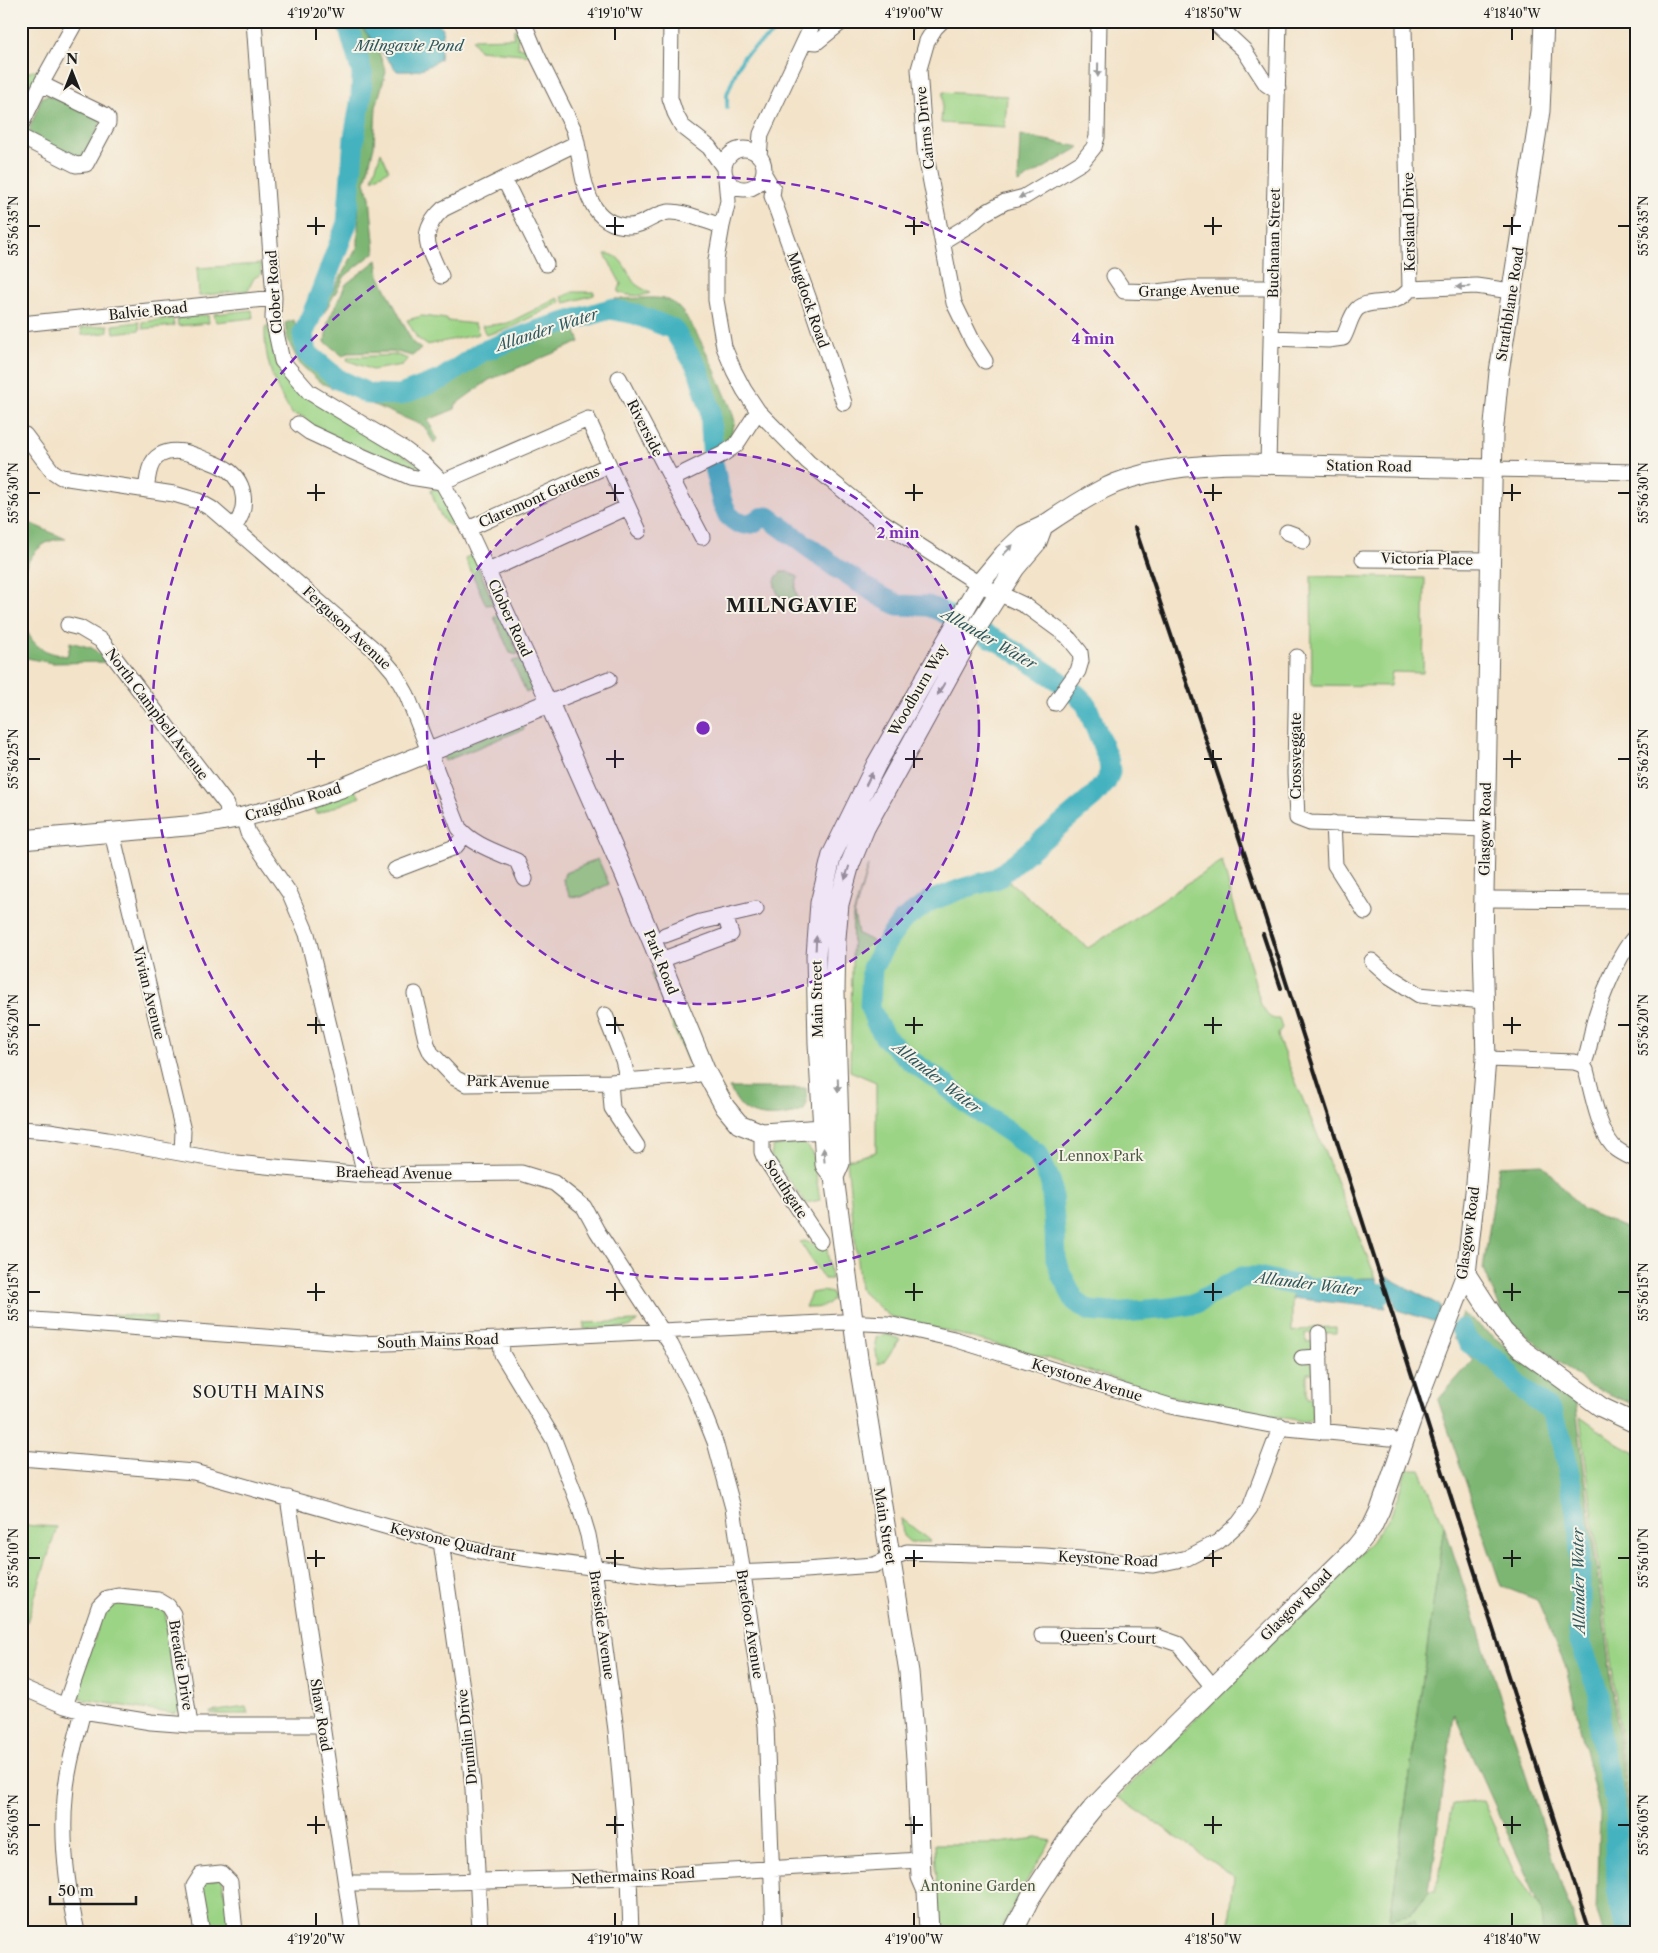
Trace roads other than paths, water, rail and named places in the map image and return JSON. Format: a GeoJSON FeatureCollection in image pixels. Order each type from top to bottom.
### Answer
{"type":"FeatureCollection","features":[{"type":"Feature","properties":{"kind":"main road","name":"Strathblane Road"},"geometry":{"type":"LineString","coordinates":[[1492,469],[1496,398],[1540,110],[1544,21]]}},
{"type":"Feature","properties":{"kind":"main road","name":"Woodburn Way"},"geometry":{"type":"LineString","coordinates":[[846,823],[881,757],[980,584],[1004,554],[1024,534],[1043,526],[1104,488],[1138,477],[1174,468],[1212,464],[1247,464]]}},
{"type":"Feature","properties":{"kind":"main road","name":"Station Road"},"geometry":{"type":"LineString","coordinates":[[1247,464],[1492,469]]}},
{"type":"Feature","properties":{"kind":"main road","name":"Glasgow Road"},"geometry":{"type":"LineString","coordinates":[[1012,1932],[1030,1898],[1071,1835],[1093,1808],[1356,1547],[1372,1527],[1380,1510],[1426,1377],[1466,1274],[1482,1123],[1486,1059],[1484,899],[1492,469]]}},
{"type":"Feature","properties":{"kind":"main road","name":"Woodburn Way"},"geometry":{"type":"LineString","coordinates":[[865,828],[965,646],[997,594],[1020,561],[1037,542],[1043,526]]}},
{"type":"Feature","properties":{"kind":"main road","name":"Craigdhu Road"},"geometry":{"type":"LineString","coordinates":[[21,840],[198,825],[236,819],[325,794],[549,703]]}},
{"type":"Feature","properties":{"kind":"main road","name":"Park Road"},"geometry":{"type":"LineString","coordinates":[[549,703],[661,960],[706,1072],[731,1116],[740,1124],[762,1134],[831,1128]]}},
{"type":"Feature","properties":{"kind":"main road","name":"Main Street"},"geometry":{"type":"LineString","coordinates":[[831,1128],[816,992],[818,919],[829,865],[846,823]]}},
{"type":"Feature","properties":{"kind":"main road","name":"Main Street"},"geometry":{"type":"LineString","coordinates":[[865,828],[844,884],[836,938],[831,1128],[825,1165],[834,1177],[860,1368],[909,1672],[917,1771],[920,1869],[916,1891],[918,1932]]}},
{"type":"Feature","properties":{"kind":"main road"},"geometry":{"type":"LineString","coordinates":[[1466,1274],[1503,1331],[1520,1348],[1601,1407],[1637,1424]]}},
{"type":"Feature","properties":{"kind":"main road","name":"Main Street"},"geometry":{"type":"LineString","coordinates":[[920,1869],[927,1891],[929,1932]]}},
{"type":"Feature","properties":{"kind":"street"},"geometry":{"type":"LineString","coordinates":[[21,125],[25,106],[41,84],[76,21]]}},
{"type":"Feature","properties":{"kind":"street","name":"Clober Road"},"geometry":{"type":"LineString","coordinates":[[254,21],[274,298],[272,318],[282,361],[309,392],[404,449],[423,463],[442,482],[468,529],[549,703]]}},
{"type":"Feature","properties":{"kind":"street"},"geometry":{"type":"LineString","coordinates":[[523,21],[537,55],[574,130],[586,192],[593,206],[601,215],[615,223],[629,226],[665,212],[676,212],[722,226]]}},
{"type":"Feature","properties":{"kind":"street"},"geometry":{"type":"LineString","coordinates":[[671,21],[670,98],[682,126],[709,147],[736,188],[748,188],[772,196]]}},
{"type":"Feature","properties":{"kind":"street"},"geometry":{"type":"LineString","coordinates":[[728,202],[762,179],[764,168],[760,156],[761,134],[814,21]]}},
{"type":"Feature","properties":{"kind":"street"},"geometry":{"type":"LineString","coordinates":[[805,42],[817,42],[843,21]]}},
{"type":"Feature","properties":{"kind":"street","name":"Cairns Drive"},"geometry":{"type":"LineString","coordinates":[[942,21],[934,28],[927,41],[919,70],[925,151],[954,303],[984,361]]}},
{"type":"Feature","properties":{"kind":"street"},"geometry":{"type":"LineString","coordinates":[[942,241],[990,210],[1005,202],[1024,197],[1082,162],[1090,155],[1097,137],[1099,21]]}},
{"type":"Feature","properties":{"kind":"street"},"geometry":{"type":"LineString","coordinates":[[1213,21],[1244,50],[1266,84],[1272,88],[1278,88]]}},
{"type":"Feature","properties":{"kind":"street","name":"Buchanan Street"},"geometry":{"type":"LineString","coordinates":[[1268,464],[1279,21]]}},
{"type":"Feature","properties":{"kind":"street","name":"Kersland Drive"},"geometry":{"type":"LineString","coordinates":[[1271,338],[1328,340],[1343,338],[1357,310],[1362,306],[1396,300],[1406,295],[1410,289],[1404,28],[1406,21]]}},
{"type":"Feature","properties":{"kind":"street"},"geometry":{"type":"LineString","coordinates":[[21,137],[76,165],[86,164],[108,123],[108,118],[105,115],[41,84]]}},
{"type":"Feature","properties":{"kind":"street"},"geometry":{"type":"LineString","coordinates":[[761,134],[725,161],[728,202],[715,270],[716,300],[724,347],[734,372],[758,411],[808,462],[881,522],[997,594],[1026,606],[1066,636],[1080,652],[1081,661],[1078,670],[1055,703]]}},
{"type":"Feature","properties":{"kind":"street"},"geometry":{"type":"LineString","coordinates":[[441,276],[430,252],[427,232],[433,219],[443,209],[577,143]]}},
{"type":"Feature","properties":{"kind":"street"},"geometry":{"type":"LineString","coordinates":[[709,147],[754,152],[760,156]]}},
{"type":"Feature","properties":{"kind":"street","name":"Mugdock Road"},"geometry":{"type":"LineString","coordinates":[[764,174],[773,189],[772,196],[844,404]]}},
{"type":"Feature","properties":{"kind":"street"},"geometry":{"type":"LineString","coordinates":[[504,179],[546,264]]}},
{"type":"Feature","properties":{"kind":"street","name":"Grange Avenue"},"geometry":{"type":"LineString","coordinates":[[1114,276],[1124,291],[1156,292],[1190,288],[1273,288]]}},
{"type":"Feature","properties":{"kind":"street"},"geometry":{"type":"LineString","coordinates":[[1410,289],[1476,286],[1512,292]]}},
{"type":"Feature","properties":{"kind":"street","name":"Balvie Road"},"geometry":{"type":"LineString","coordinates":[[21,324],[274,298]]}},
{"type":"Feature","properties":{"kind":"street","name":"Riverside"},"geometry":{"type":"LineString","coordinates":[[619,378],[702,537]]}},
{"type":"Feature","properties":{"kind":"street"},"geometry":{"type":"LineString","coordinates":[[672,479],[723,454],[736,445],[758,411]]}},
{"type":"Feature","properties":{"kind":"street"},"geometry":{"type":"LineString","coordinates":[[298,424],[310,432],[410,477],[442,482],[588,419],[639,531]]}},
{"type":"Feature","properties":{"kind":"street","name":"Ferguson Avenue"},"geometry":{"type":"LineString","coordinates":[[23,433],[52,471],[61,477],[174,494],[198,501],[212,509],[377,652],[394,672],[407,696],[459,828],[465,835]]}},
{"type":"Feature","properties":{"kind":"street"},"geometry":{"type":"LineString","coordinates":[[146,490],[149,468],[159,456],[171,452],[186,451],[227,469],[240,484],[245,498],[240,520],[234,527]]}},
{"type":"Feature","properties":{"kind":"street","name":"Claremont Gardens"},"geometry":{"type":"LineString","coordinates":[[468,529],[609,465]]}},
{"type":"Feature","properties":{"kind":"street"},"geometry":{"type":"LineString","coordinates":[[1492,469],[1637,472]]}},
{"type":"Feature","properties":{"kind":"street"},"geometry":{"type":"LineString","coordinates":[[488,571],[628,506]]}},
{"type":"Feature","properties":{"kind":"street"},"geometry":{"type":"LineString","coordinates":[[1287,532],[1295,534],[1304,541]]}},
{"type":"Feature","properties":{"kind":"street","name":"Victoria Place"},"geometry":{"type":"LineString","coordinates":[[1362,558],[1491,560]]}},
{"type":"Feature","properties":{"kind":"street","name":"North Campbell Avenue"},"geometry":{"type":"LineString","coordinates":[[68,626],[80,628],[102,641],[224,800],[290,894],[307,934],[365,1175]]}},
{"type":"Feature","properties":{"kind":"street","name":"Crossveggate"},"geometry":{"type":"LineString","coordinates":[[1297,657],[1295,774],[1297,818],[1310,823],[1485,829]]}},
{"type":"Feature","properties":{"kind":"street"},"geometry":{"type":"LineString","coordinates":[[549,703],[609,679]]}},
{"type":"Feature","properties":{"kind":"street"},"geometry":{"type":"LineString","coordinates":[[1333,823],[1335,866],[1365,912]]}},
{"type":"Feature","properties":{"kind":"street","name":"Vivian Avenue"},"geometry":{"type":"LineString","coordinates":[[112,833],[183,1131],[182,1153]]}},
{"type":"Feature","properties":{"kind":"street"},"geometry":{"type":"LineString","coordinates":[[394,870],[455,847],[465,835],[476,843],[524,857],[525,879]]}},
{"type":"Feature","properties":{"kind":"street"},"geometry":{"type":"LineString","coordinates":[[1484,899],[1637,900]]}},
{"type":"Feature","properties":{"kind":"street"},"geometry":{"type":"LineString","coordinates":[[665,935],[700,922],[756,909]]}},
{"type":"Feature","properties":{"kind":"street"},"geometry":{"type":"LineString","coordinates":[[661,960],[731,934],[725,916]]}},
{"type":"Feature","properties":{"kind":"street"},"geometry":{"type":"LineString","coordinates":[[1583,1065],[1587,1057],[1598,1011],[1625,949],[1637,935]]}},
{"type":"Feature","properties":{"kind":"street"},"geometry":{"type":"LineString","coordinates":[[1372,961],[1389,976],[1419,995],[1484,1001]]}},
{"type":"Feature","properties":{"kind":"street","name":"Park Avenue"},"geometry":{"type":"LineString","coordinates":[[415,994],[428,1048],[435,1058],[460,1082],[466,1084],[628,1082],[691,1076],[706,1072]]}},
{"type":"Feature","properties":{"kind":"street"},"geometry":{"type":"LineString","coordinates":[[605,1014],[623,1060],[628,1082]]}},
{"type":"Feature","properties":{"kind":"street"},"geometry":{"type":"LineString","coordinates":[[1486,1059],[1574,1062],[1583,1065],[1608,1139],[1622,1154],[1637,1160]]}},
{"type":"Feature","properties":{"kind":"street"},"geometry":{"type":"LineString","coordinates":[[610,1082],[612,1108],[636,1146]]}},
{"type":"Feature","properties":{"kind":"street","name":"Braehead Avenue"},"geometry":{"type":"LineString","coordinates":[[21,1129],[49,1131],[236,1163],[365,1175],[521,1173],[554,1183],[584,1207],[597,1231],[661,1330]]}},
{"type":"Feature","properties":{"kind":"street","name":"Southgate"},"geometry":{"type":"LineString","coordinates":[[762,1134],[762,1152],[764,1157],[820,1241]]}},
{"type":"Feature","properties":{"kind":"street","name":"South Mains Road"},"geometry":{"type":"LineString","coordinates":[[21,1319],[358,1344],[854,1322]]}},
{"type":"Feature","properties":{"kind":"street","name":"Keystone Avenue"},"geometry":{"type":"LineString","coordinates":[[854,1322],[888,1324],[954,1339],[1170,1406],[1322,1432],[1390,1438]]}},
{"type":"Feature","properties":{"kind":"street","name":"Braefoot Avenue"},"geometry":{"type":"LineString","coordinates":[[661,1330],[696,1394],[715,1442],[733,1508],[766,1726],[774,1932]]}},
{"type":"Feature","properties":{"kind":"street"},"geometry":{"type":"LineString","coordinates":[[1319,1333],[1322,1432]]}},
{"type":"Feature","properties":{"kind":"street","name":"Braeside Avenue"},"geometry":{"type":"LineString","coordinates":[[501,1339],[502,1354],[554,1440],[579,1506],[594,1567],[616,1730],[631,1932]]}},
{"type":"Feature","properties":{"kind":"street"},"geometry":{"type":"LineString","coordinates":[[1302,1358],[1320,1357]]}},
{"type":"Feature","properties":{"kind":"street","name":"Keystone Road"},"geometry":{"type":"LineString","coordinates":[[891,1558],[906,1552],[1045,1556],[1153,1565],[1187,1558],[1218,1542],[1245,1516],[1250,1508],[1281,1426]]}},
{"type":"Feature","properties":{"kind":"street","name":"Keystone Quadrant"},"geometry":{"type":"LineString","coordinates":[[21,1458],[194,1472],[441,1542],[491,1554],[659,1576],[874,1565],[891,1558]]}},
{"type":"Feature","properties":{"kind":"street","name":"Shaw Road"},"geometry":{"type":"LineString","coordinates":[[288,1498],[353,1932]]}},
{"type":"Feature","properties":{"kind":"street","name":"Drumlin Drive"},"geometry":{"type":"LineString","coordinates":[[441,1542],[466,1716],[473,1789],[480,1932]]}},
{"type":"Feature","properties":{"kind":"street","name":"Breadie Drive"},"geometry":{"type":"LineString","coordinates":[[65,1706],[99,1607],[108,1598],[118,1596],[158,1600],[168,1606],[173,1614],[190,1724]]}},
{"type":"Feature","properties":{"kind":"street","name":"Queen's Court"},"geometry":{"type":"LineString","coordinates":[[1042,1635],[1155,1636],[1178,1644],[1214,1688]]}},
{"type":"Feature","properties":{"kind":"street","name":"Breadie Drive"},"geometry":{"type":"LineString","coordinates":[[21,1688],[65,1706],[151,1722],[323,1725]]}},
{"type":"Feature","properties":{"kind":"street"},"geometry":{"type":"LineString","coordinates":[[77,1932],[66,1875],[64,1830],[66,1789],[83,1710]]}},
{"type":"Feature","properties":{"kind":"street","name":"Nethermains Road"},"geometry":{"type":"LineString","coordinates":[[346,1883],[628,1878],[771,1869],[920,1869]]}},
{"type":"Feature","properties":{"kind":"street"},"geometry":{"type":"LineString","coordinates":[[202,1932],[194,1886],[201,1875],[220,1873],[230,1882],[235,1932]]}},
{"type":"Feature","properties":{"kind":"water","name":"Milngavie Pond"},"geometry":{"type":"Polygon","coordinates":[[[357,21],[436,21],[443,28],[440,59],[420,70],[397,71],[357,21]]]}},
{"type":"Feature","properties":{"kind":"water"},"geometry":{"type":"Polygon","coordinates":[[[1385,1276],[1441,1306],[1436,1322],[1397,1310],[1385,1276]]]}},
{"type":"Feature","properties":{"kind":"water"},"geometry":{"type":"Polygon","coordinates":[[[1376,1278],[1386,1308],[1292,1298],[1301,1280],[1376,1278]]]}},
{"type":"Feature","properties":{"kind":"waterway","name":"Allander Water"},"geometry":{"type":"LineString","coordinates":[[343,21],[349,28],[362,73],[361,98],[354,138],[347,223],[303,334],[306,352],[338,379],[369,394],[400,395],[442,379],[481,352],[539,330],[610,309],[635,314],[673,329],[698,369],[710,409],[713,463],[722,502],[728,515],[736,522],[745,524],[768,517],[838,569],[880,596],[898,605],[928,606],[941,611],[1003,644],[1058,680],[1086,704],[1109,762],[1110,772],[1106,782],[1093,797],[996,879],[964,888],[930,901],[902,921],[888,940],[872,968],[870,1007],[885,1037],[911,1061],[1038,1154],[1051,1183],[1056,1259],[1061,1274],[1075,1301],[1089,1311],[1111,1313],[1171,1308],[1194,1304],[1242,1277],[1258,1277],[1309,1288],[1347,1287],[1381,1294]]}},
{"type":"Feature","properties":{"kind":"waterway"},"geometry":{"type":"LineString","coordinates":[[727,107],[727,94],[744,56],[777,30],[784,21]]}},
{"type":"Feature","properties":{"kind":"waterway","name":"Allander Water"},"geometry":{"type":"LineString","coordinates":[[1461,1329],[1469,1343],[1495,1359],[1520,1387],[1551,1411],[1563,1443],[1580,1534],[1580,1641],[1599,1693],[1599,1734],[1615,1801],[1617,1888],[1626,1932]]}},
{"type":"Feature","properties":{"kind":"railway"},"geometry":{"type":"LineString","coordinates":[[1135,528],[1254,882],[1590,1932]]}},
{"type":"Feature","properties":{"kind":"railway"},"geometry":{"type":"LineString","coordinates":[[1263,934],[1281,988]]}},
{"type":"Feature","properties":{"kind":"district","name":"MILNGAVIE"},"geometry":{"type":"Point","coordinates":[792,605]}},
{"type":"Feature","properties":{"kind":"district","name":"SOUTH MAINS"},"geometry":{"type":"Point","coordinates":[259,1392]}},
{"type":"Feature","properties":{"kind":"park label","name":"Lennox Park"},"geometry":{"type":"Point","coordinates":[1101,1156]}},
{"type":"Feature","properties":{"kind":"park label","name":"Antonine Garden"},"geometry":{"type":"Point","coordinates":[978,1886]}}]}
